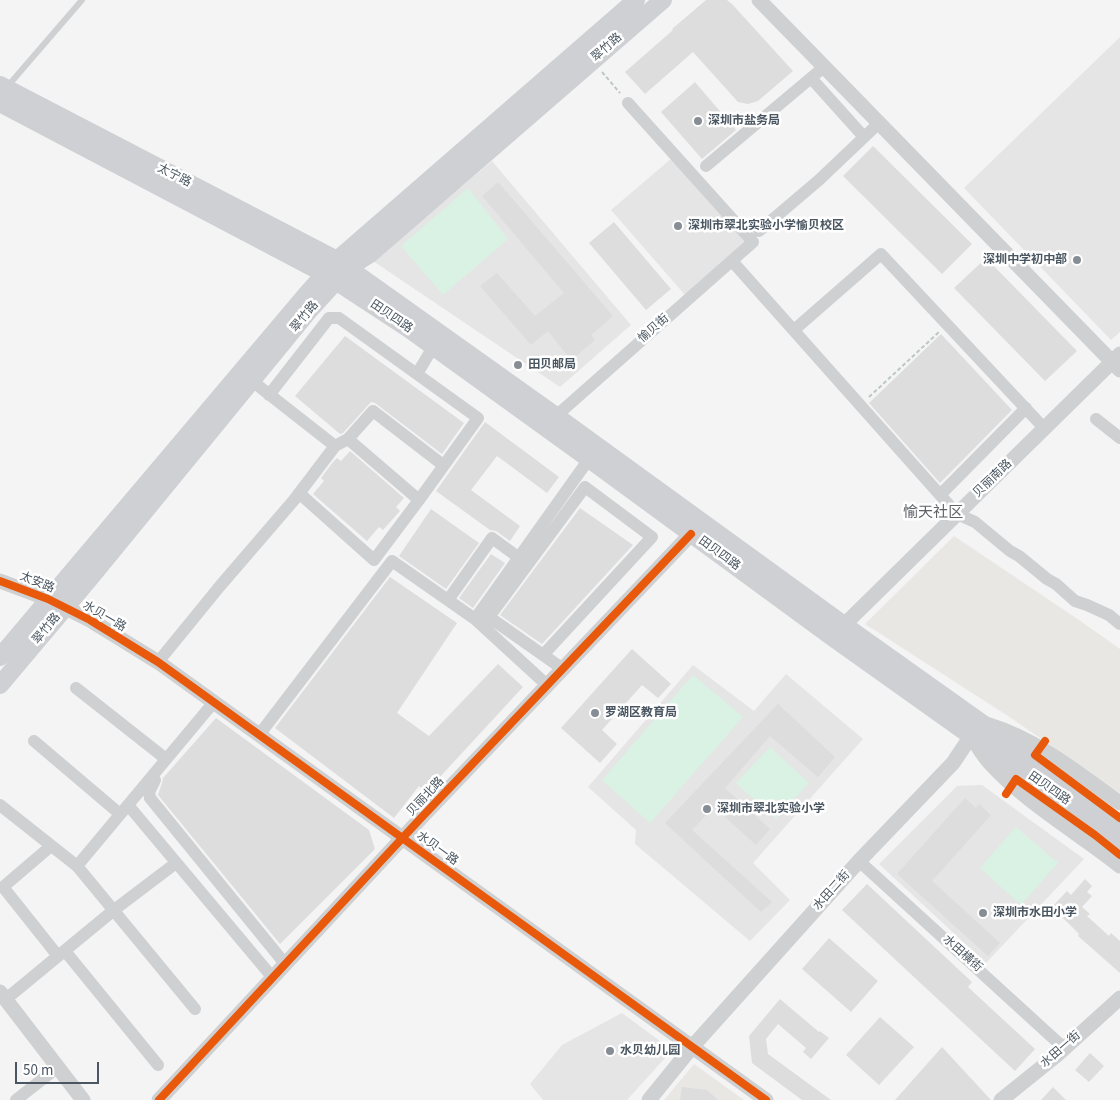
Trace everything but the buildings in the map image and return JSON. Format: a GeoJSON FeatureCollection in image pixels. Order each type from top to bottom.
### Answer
{"type":"FeatureCollection","features":[{"type":"Feature","properties":{"kind":"main road","name":"翠竹路"},"geometry":{"type":"LineString","coordinates":[[0,685],[252,381],[307,313],[343,264],[636,0]]}},
{"type":"Feature","properties":{"kind":"main road","name":"翠竹路"},"geometry":{"type":"LineString","coordinates":[[343,264],[370,254],[663,0]]}},
{"type":"Feature","properties":{"kind":"main road","name":"太宁路"},"geometry":{"type":"LineString","coordinates":[[2,94],[343,264]]}},
{"type":"Feature","properties":{"kind":"main road","name":"太宁路"},"geometry":{"type":"LineString","coordinates":[[2,94],[331,278]]}},
{"type":"Feature","properties":{"kind":"main road","name":"田贝四路"},"geometry":{"type":"LineString","coordinates":[[343,264],[414,323],[433,347],[832,637],[1113,818],[1120,841]]}},
{"type":"Feature","properties":{"kind":"main road","name":"翠竹路"},"geometry":{"type":"LineString","coordinates":[[0,657],[305,296],[331,278]]}},
{"type":"Feature","properties":{"kind":"main road","name":"田贝四路"},"geometry":{"type":"LineString","coordinates":[[331,278],[414,323],[556,416],[844,625],[976,730]]}},
{"type":"Feature","properties":{"kind":"street"},"geometry":{"type":"LineString","coordinates":[[759,0],[1117,362]]}},
{"type":"Feature","properties":{"kind":"street"},"geometry":{"type":"LineString","coordinates":[[706,166],[824,67]]}},
{"type":"Feature","properties":{"kind":"street"},"geometry":{"type":"LineString","coordinates":[[811,78],[864,137]]}},
{"type":"Feature","properties":{"kind":"street"},"geometry":{"type":"LineString","coordinates":[[628,103],[756,236]]}},
{"type":"Feature","properties":{"kind":"street","name":"愉贝街"},"geometry":{"type":"LineString","coordinates":[[556,416],[732,261],[756,236],[879,123]]}},
{"type":"Feature","properties":{"kind":"street"},"geometry":{"type":"LineString","coordinates":[[794,330],[881,254],[1044,428]]}},
{"type":"Feature","properties":{"kind":"street"},"geometry":{"type":"LineString","coordinates":[[732,261],[957,514],[975,522],[1010,551],[1056,584],[1075,601],[1109,616],[1120,624]]}},
{"type":"Feature","properties":{"kind":"street"},"geometry":{"type":"LineString","coordinates":[[270,394],[329,318],[339,318],[478,418],[374,560],[299,493]]}},
{"type":"Feature","properties":{"kind":"street"},"geometry":{"type":"LineString","coordinates":[[417,374],[433,347]]}},
{"type":"Feature","properties":{"kind":"street","name":"贝丽南路"},"geometry":{"type":"LineString","coordinates":[[844,625],[1044,428],[1117,362]]}},
{"type":"Feature","properties":{"kind":"street"},"geometry":{"type":"LineString","coordinates":[[252,381],[335,446]]}},
{"type":"Feature","properties":{"kind":"street"},"geometry":{"type":"LineString","coordinates":[[940,496],[1026,408]]}},
{"type":"Feature","properties":{"kind":"street"},"geometry":{"type":"LineString","coordinates":[[158,662],[299,493],[335,446],[348,439],[372,411],[443,465]]}},
{"type":"Feature","properties":{"kind":"street"},"geometry":{"type":"LineString","coordinates":[[1096,419],[1120,438]]}},
{"type":"Feature","properties":{"kind":"street"},"geometry":{"type":"LineString","coordinates":[[348,439],[418,500]]}},
{"type":"Feature","properties":{"kind":"street"},"geometry":{"type":"LineString","coordinates":[[475,619],[589,459]]}},
{"type":"Feature","properties":{"kind":"street"},"geometry":{"type":"LineString","coordinates":[[543,655],[652,537],[585,487],[489,617],[563,670]]}},
{"type":"Feature","properties":{"kind":"street","name":"贝丽北路"},"geometry":{"type":"LineString","coordinates":[[158,1100],[403,838],[692,534]]}},
{"type":"Feature","properties":{"kind":"street"},"geometry":{"type":"LineString","coordinates":[[448,600],[492,538],[518,557]]}},
{"type":"Feature","properties":{"kind":"street"},"geometry":{"type":"LineString","coordinates":[[260,734],[392,561],[475,619],[548,685]]}},
{"type":"Feature","properties":{"kind":"street","name":"太安路"},"geometry":{"type":"LineString","coordinates":[[0,581],[48,599],[65,608]]}},
{"type":"Feature","properties":{"kind":"street","name":"水贝一路"},"geometry":{"type":"LineString","coordinates":[[65,608],[90,620],[158,662],[766,1100]]}},
{"type":"Feature","properties":{"kind":"street"},"geometry":{"type":"LineString","coordinates":[[76,688],[166,759]]}},
{"type":"Feature","properties":{"kind":"street"},"geometry":{"type":"LineString","coordinates":[[77,866],[166,759],[217,704]]}},
{"type":"Feature","properties":{"kind":"street"},"geometry":{"type":"LineString","coordinates":[[217,704],[153,783],[149,792],[150,798],[286,964]]}},
{"type":"Feature","properties":{"kind":"street"},"geometry":{"type":"LineString","coordinates":[[1113,818],[1067,765],[1007,730],[976,730],[988,761],[1012,785],[1120,866]]}},
{"type":"Feature","properties":{"kind":"street","name":"水田二街"},"geometry":{"type":"LineString","coordinates":[[649,1100],[692,1047],[859,861],[953,763],[976,730]]}},
{"type":"Feature","properties":{"kind":"street"},"geometry":{"type":"LineString","coordinates":[[34,741],[124,809],[176,862],[273,978]]}},
{"type":"Feature","properties":{"kind":"street"},"geometry":{"type":"LineString","coordinates":[[0,805],[77,866],[195,1009]]}},
{"type":"Feature","properties":{"kind":"street"},"geometry":{"type":"LineString","coordinates":[[51,846],[3,887],[158,1065]]}},
{"type":"Feature","properties":{"kind":"street","name":"水田横街"},"geometry":{"type":"LineString","coordinates":[[859,861],[1064,1048]]}},
{"type":"Feature","properties":{"kind":"street"},"geometry":{"type":"LineString","coordinates":[[83,1100],[3,996],[61,953],[176,862]]}},
{"type":"Feature","properties":{"kind":"street","name":"水田一街"},"geometry":{"type":"LineString","coordinates":[[1001,1100],[1064,1048],[1120,998]]}},
{"type":"Feature","properties":{"kind":"street"},"geometry":{"type":"LineString","coordinates":[[16,1100],[58,1067]]}},
{"type":"Feature","properties":{"kind":"lane"},"geometry":{"type":"LineString","coordinates":[[2,94],[82,0]]}},
{"type":"Feature","properties":{"kind":"path"},"geometry":{"type":"LineString","coordinates":[[592,61],[616,89]]}},
{"type":"Feature","properties":{"kind":"path"},"geometry":{"type":"LineString","coordinates":[[860,405],[947,325]]}},
{"type":"Feature","properties":{"kind":"shaded area","name":"深圳中学初中部"},"geometry":{"type":"Polygon","coordinates":[[[1120,37],[1120,332],[1111,340],[964,188],[1120,37]]]}},
{"type":"Feature","properties":{"kind":"shaded area","name":"深圳市翠北实验小学愉贝校区"},"geometry":{"type":"Polygon","coordinates":[[[672,158],[746,243],[685,295],[611,210],[672,158]]]}},
{"type":"Feature","properties":{"kind":"shaded area"},"geometry":{"type":"Polygon","coordinates":[[[492,161],[631,325],[560,387],[373,261],[492,161]]]}},
{"type":"Feature","properties":{"kind":"shaded area"},"geometry":{"type":"Polygon","coordinates":[[[954,536],[1120,649],[1120,793],[1008,716],[865,624],[954,536]]]}},
{"type":"Feature","properties":{"kind":"shaded area","name":"深圳市翠北实验小学"},"geometry":{"type":"Polygon","coordinates":[[[693,665],[754,711],[786,674],[863,739],[753,863],[790,900],[750,941],[635,844],[636,830],[588,787],[693,665]]]}},
{"type":"Feature","properties":{"kind":"shaded area","name":"深圳市水田小学"},"geometry":{"type":"Polygon","coordinates":[[[982,785],[1084,859],[986,963],[879,864],[957,786],[982,785]]]}},
{"type":"Feature","properties":{"kind":"shaded area","name":"水贝幼儿园"},"geometry":{"type":"Polygon","coordinates":[[[622,1013],[660,1041],[666,1057],[627,1100],[543,1100],[530,1084],[562,1045],[622,1013]]]}},
{"type":"Feature","properties":{"kind":"shaded area"},"geometry":{"type":"Polygon","coordinates":[[[694,1064],[744,1100],[664,1100],[694,1064]]]}},
{"type":"Feature","properties":{"kind":"green space"},"geometry":{"type":"Polygon","coordinates":[[[468,188],[508,239],[443,295],[401,246],[468,188]]]}},
{"type":"Feature","properties":{"kind":"green space"},"geometry":{"type":"Polygon","coordinates":[[[693,675],[743,717],[650,823],[602,780],[693,675]]]}},
{"type":"Feature","properties":{"kind":"green space"},"geometry":{"type":"Polygon","coordinates":[[[770,747],[809,783],[776,819],[736,783],[770,747]]]}},
{"type":"Feature","properties":{"kind":"green space"},"geometry":{"type":"Polygon","coordinates":[[[1016,827],[1058,863],[1021,905],[980,868],[1016,827]]]}},
{"type":"Feature","properties":{"kind":"cycle path"},"geometry":{"type":"LineString","coordinates":[[159,1100],[421,818],[691,534]]}},
{"type":"Feature","properties":{"kind":"cycle path"},"geometry":{"type":"LineString","coordinates":[[0,581],[48,599],[90,620],[158,662],[766,1100]]}},
{"type":"Feature","properties":{"kind":"cycle path"},"geometry":{"type":"LineString","coordinates":[[1045,741],[1035,755],[1120,818]]}},
{"type":"Feature","properties":{"kind":"cycle path"},"geometry":{"type":"LineString","coordinates":[[1006,794],[1016,779],[1120,855]]}},
{"type":"Feature","properties":{"kind":"place","name":"深圳市盐务局"},"geometry":{"type":"Point","coordinates":[698,121]}},
{"type":"Feature","properties":{"kind":"place","name":"深圳市翠北实验小学愉贝校区"},"geometry":{"type":"Point","coordinates":[678,226]}},
{"type":"Feature","properties":{"kind":"place","name":"深圳中学初中部"},"geometry":{"type":"Point","coordinates":[1077,260]}},
{"type":"Feature","properties":{"kind":"place","name":"田贝邮局"},"geometry":{"type":"Point","coordinates":[518,365]}},
{"type":"Feature","properties":{"kind":"place","name":"罗湖区教育局"},"geometry":{"type":"Point","coordinates":[595,713]}},
{"type":"Feature","properties":{"kind":"place","name":"深圳市翠北实验小学"},"geometry":{"type":"Point","coordinates":[707,809]}},
{"type":"Feature","properties":{"kind":"place","name":"深圳市水田小学"},"geometry":{"type":"Point","coordinates":[983,913]}},
{"type":"Feature","properties":{"kind":"place","name":"水贝幼儿园"},"geometry":{"type":"Point","coordinates":[610,1051]}},
{"type":"Feature","properties":{"kind":"district","name":"愉天社区"},"geometry":{"type":"Point","coordinates":[933,514]}}]}
